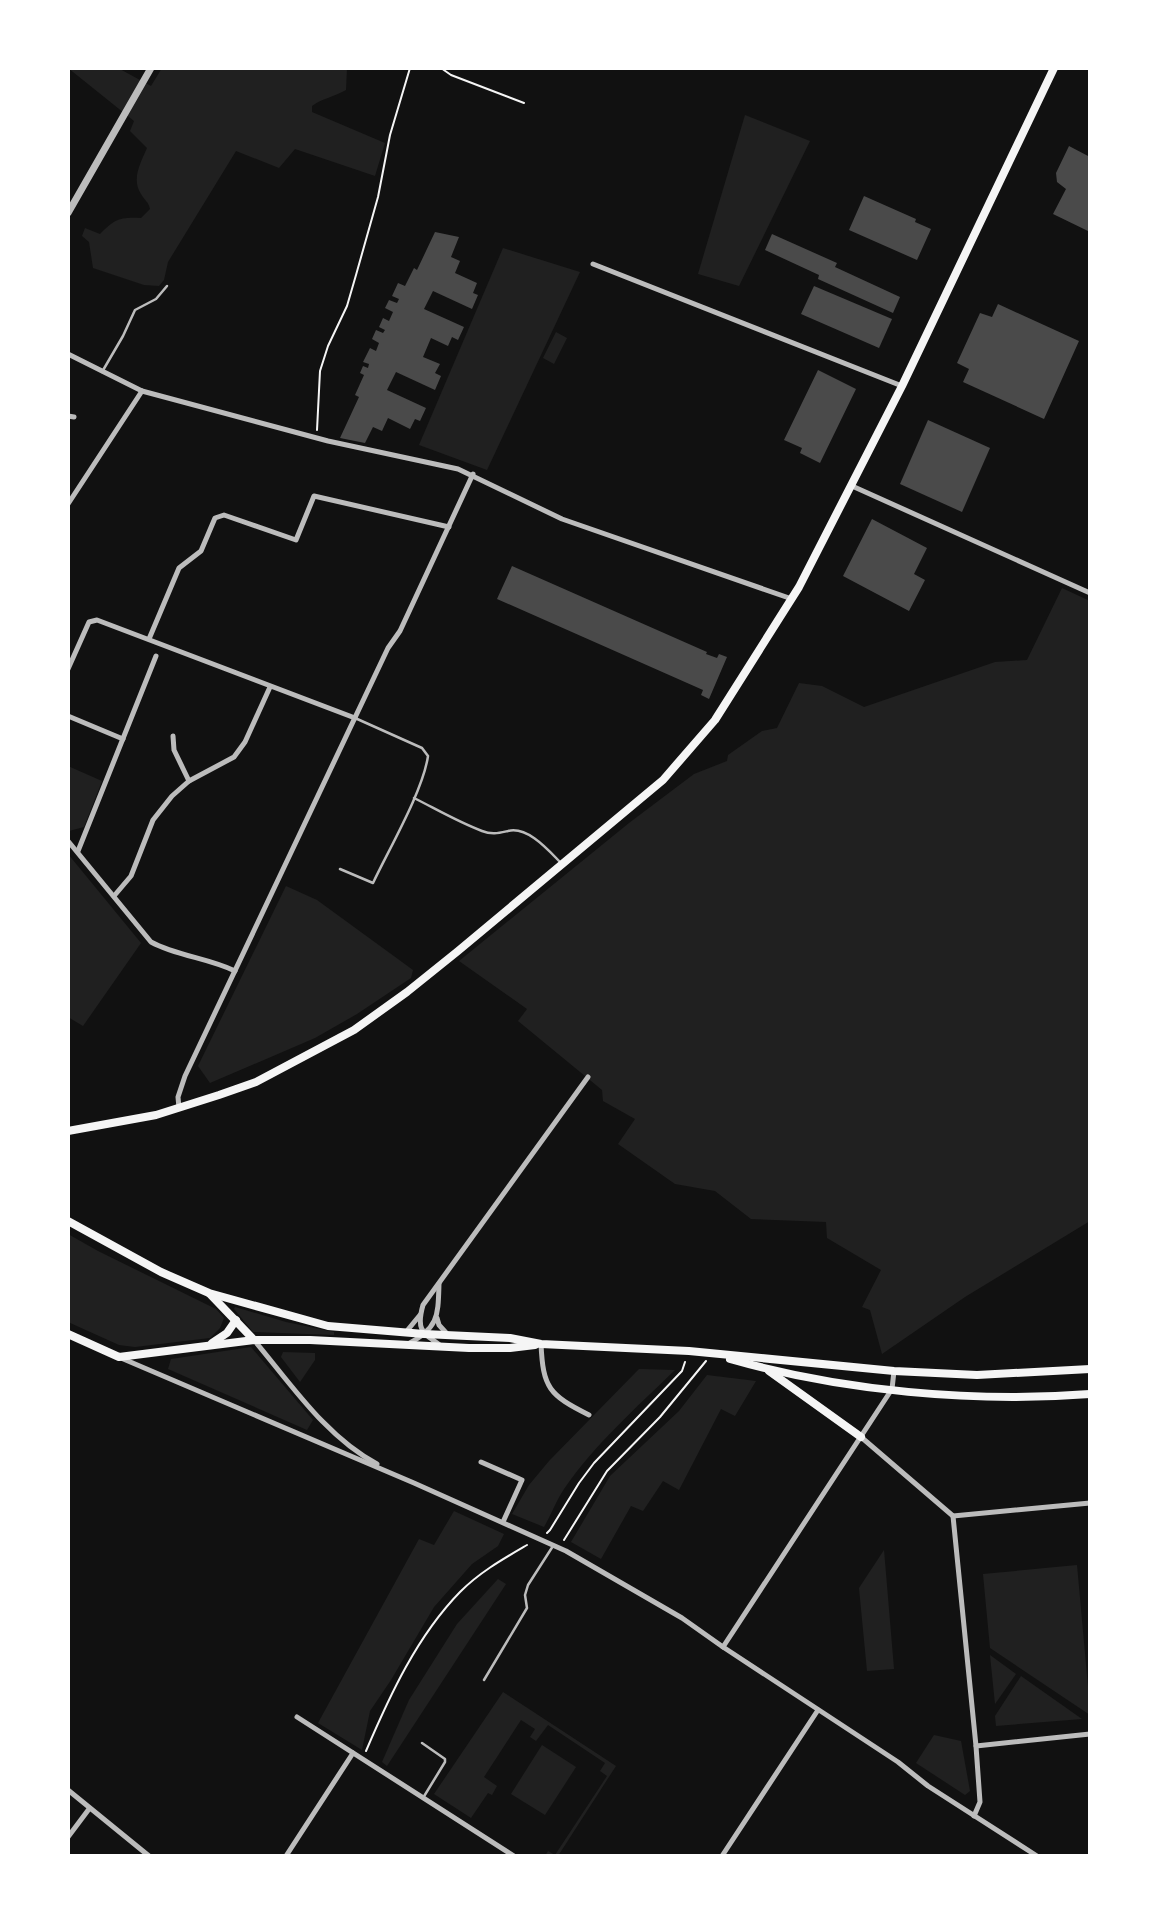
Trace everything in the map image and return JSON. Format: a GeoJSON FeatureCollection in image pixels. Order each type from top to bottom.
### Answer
{"type":"FeatureCollection","features":[{"type":"Feature","properties":{"kind":"main road"},"geometry":{"type":"LineString","coordinates":[[68,1131],[156,1115],[256,1082],[354,1030],[427,976],[663,780],[715,720],[793,599],[902,386],[1054,68]]}},
{"type":"Feature","properties":{"kind":"main road"},"geometry":{"type":"LineString","coordinates":[[68,1221],[161,1272],[209,1293],[328,1326],[510,1338],[541,1344],[689,1351],[894,1371],[977,1375],[1090,1369]]}},
{"type":"Feature","properties":{"kind":"main road"},"geometry":{"type":"LineString","coordinates":[[209,1293],[254,1340]]}},
{"type":"Feature","properties":{"kind":"main road"},"geometry":{"type":"LineString","coordinates":[[210,1344],[227,1333],[236,1320]]}},
{"type":"Feature","properties":{"kind":"main road"},"geometry":{"type":"LineString","coordinates":[[68,1334],[119,1357],[254,1340],[510,1348],[541,1344]]}},
{"type":"Feature","properties":{"kind":"main road"},"geometry":{"type":"LineString","coordinates":[[710,1354],[766,1370],[864,1387],[979,1396],[1090,1394]]}},
{"type":"Feature","properties":{"kind":"main road"},"geometry":{"type":"LineString","coordinates":[[766,1370],[861,1437]]}},
{"type":"Feature","properties":{"kind":"street"},"geometry":{"type":"LineString","coordinates":[[68,213],[150,68]]}},
{"type":"Feature","properties":{"kind":"street"},"geometry":{"type":"LineString","coordinates":[[593,264],[902,386]]}},
{"type":"Feature","properties":{"kind":"street"},"geometry":{"type":"LineString","coordinates":[[68,354],[142,391],[317,438],[473,474],[562,519],[793,599]]}},
{"type":"Feature","properties":{"kind":"street"},"geometry":{"type":"LineString","coordinates":[[68,504],[142,391]]}},
{"type":"Feature","properties":{"kind":"street"},"geometry":{"type":"LineString","coordinates":[[179,1108],[178,1097],[185,1076],[473,474]]}},
{"type":"Feature","properties":{"kind":"street"},"geometry":{"type":"LineString","coordinates":[[852,486],[1090,593]]}},
{"type":"Feature","properties":{"kind":"street"},"geometry":{"type":"LineString","coordinates":[[149,639],[179,568],[201,551],[215,518],[225,515],[296,540],[314,496],[449,527]]}},
{"type":"Feature","properties":{"kind":"street"},"geometry":{"type":"LineString","coordinates":[[68,669],[89,622],[97,620],[355,718]]}},
{"type":"Feature","properties":{"kind":"street"},"geometry":{"type":"LineString","coordinates":[[78,851],[156,656]]}},
{"type":"Feature","properties":{"kind":"street"},"geometry":{"type":"LineString","coordinates":[[114,896],[131,876],[153,820],[172,796],[189,781],[233,757],[245,742],[270,687]]}},
{"type":"Feature","properties":{"kind":"street"},"geometry":{"type":"LineString","coordinates":[[68,716],[123,739]]}},
{"type":"Feature","properties":{"kind":"street"},"geometry":{"type":"LineString","coordinates":[[173,736],[174,750],[189,781]]}},
{"type":"Feature","properties":{"kind":"street"},"geometry":{"type":"LineString","coordinates":[[68,841],[151,942],[162,948],[216,962],[235,971]]}},
{"type":"Feature","properties":{"kind":"street"},"geometry":{"type":"LineString","coordinates":[[443,1347],[424,1334],[419,1323],[423,1305],[587,1077]]}},
{"type":"Feature","properties":{"kind":"street"},"geometry":{"type":"LineString","coordinates":[[439,1284],[437,1318],[439,1325],[449,1336]]}},
{"type":"Feature","properties":{"kind":"street"},"geometry":{"type":"LineString","coordinates":[[406,1332],[420,1315]]}},
{"type":"Feature","properties":{"kind":"street"},"geometry":{"type":"LineString","coordinates":[[406,1345],[424,1334],[437,1318]]}},
{"type":"Feature","properties":{"kind":"street"},"geometry":{"type":"LineString","coordinates":[[254,1340],[326,1425],[362,1456],[414,1483]]}},
{"type":"Feature","properties":{"kind":"street"},"geometry":{"type":"LineString","coordinates":[[541,1344],[544,1379],[553,1393],[589,1415]]}},
{"type":"Feature","properties":{"kind":"street"},"geometry":{"type":"LineString","coordinates":[[119,1357],[554,1545],[682,1618],[898,1762],[928,1786],[1037,1856]]}},
{"type":"Feature","properties":{"kind":"street"},"geometry":{"type":"LineString","coordinates":[[723,1647],[892,1389],[894,1371]]}},
{"type":"Feature","properties":{"kind":"street"},"geometry":{"type":"LineString","coordinates":[[861,1437],[953,1516],[980,1802],[974,1816]]}},
{"type":"Feature","properties":{"kind":"street"},"geometry":{"type":"LineString","coordinates":[[481,1462],[522,1480],[503,1522]]}},
{"type":"Feature","properties":{"kind":"street"},"geometry":{"type":"LineString","coordinates":[[953,1516],[1090,1503]]}},
{"type":"Feature","properties":{"kind":"street"},"geometry":{"type":"LineString","coordinates":[[722,1856],[818,1710]]}},
{"type":"Feature","properties":{"kind":"street"},"geometry":{"type":"LineString","coordinates":[[298,1717],[514,1856]]}},
{"type":"Feature","properties":{"kind":"street"},"geometry":{"type":"LineString","coordinates":[[976,1746],[1090,1734]]}},
{"type":"Feature","properties":{"kind":"street"},"geometry":{"type":"LineString","coordinates":[[286,1856],[353,1753]]}},
{"type":"Feature","properties":{"kind":"street"},"geometry":{"type":"LineString","coordinates":[[68,1790],[149,1856]]}},
{"type":"Feature","properties":{"kind":"street"},"geometry":{"type":"LineString","coordinates":[[68,1837],[89,1809]]}},
{"type":"Feature","properties":{"kind":"lane"},"geometry":{"type":"LineString","coordinates":[[102,372],[135,310],[156,299],[167,286]]}},
{"type":"Feature","properties":{"kind":"lane"},"geometry":{"type":"LineString","coordinates":[[341,869],[373,883],[414,798],[427,766],[428,756],[422,748],[355,718]]}},
{"type":"Feature","properties":{"kind":"lane"},"geometry":{"type":"LineString","coordinates":[[414,798],[484,832],[501,834],[518,831],[541,843],[563,864]]}},
{"type":"Feature","properties":{"kind":"lane"},"geometry":{"type":"LineString","coordinates":[[484,1680],[527,1608],[525,1595],[528,1585],[554,1545]]}},
{"type":"Feature","properties":{"kind":"lane"},"geometry":{"type":"LineString","coordinates":[[422,1743],[445,1759],[423,1798]]}},
{"type":"Feature","properties":{"kind":"path"},"geometry":{"type":"LineString","coordinates":[[317,438],[320,371],[350,295],[378,197],[390,135],[410,68]]}},
{"type":"Feature","properties":{"kind":"path"},"geometry":{"type":"LineString","coordinates":[[441,68],[451,75],[524,103]]}},
{"type":"Feature","properties":{"kind":"path"},"geometry":{"type":"LineString","coordinates":[[361,1758],[411,1659],[460,1592],[488,1568],[550,1530],[594,1463],[682,1371],[689,1351]]}},
{"type":"Feature","properties":{"kind":"path"},"geometry":{"type":"LineString","coordinates":[[554,1545],[566,1539],[607,1471],[699,1373],[710,1354]]}},
{"type":"Feature","properties":{"kind":"shaded area"},"geometry":{"type":"Polygon","coordinates":[[[68,68],[118,68],[151,86],[162,68],[347,68],[346,90],[316,103],[312,106],[312,112],[385,143],[375,176],[295,149],[279,168],[236,151],[168,262],[164,280],[159,286],[144,285],[93,268],[89,242],[82,236],[85,228],[100,234],[118,220],[141,218],[150,209],[137,182],[138,171],[147,148],[130,131],[134,121],[68,68]]]}},
{"type":"Feature","properties":{"kind":"shaded area"},"geometry":{"type":"Polygon","coordinates":[[[745,115],[810,141],[739,286],[698,274],[745,115]]]}},
{"type":"Feature","properties":{"kind":"shaded area"},"geometry":{"type":"Polygon","coordinates":[[[503,248],[580,272],[487,470],[419,445],[503,248]]]}},
{"type":"Feature","properties":{"kind":"shaded area"},"geometry":{"type":"Polygon","coordinates":[[[556,332],[567,338],[554,364],[543,358],[556,332]]]}},
{"type":"Feature","properties":{"kind":"shaded area"},"geometry":{"type":"Polygon","coordinates":[[[1062,588],[1090,601],[1090,1221],[965,1297],[882,1354],[870,1310],[862,1307],[881,1270],[827,1238],[826,1222],[751,1219],[715,1191],[675,1184],[618,1144],[635,1119],[603,1101],[602,1090],[518,1021],[527,1009],[459,961],[629,823],[694,774],[727,761],[728,755],[762,731],[777,728],[799,683],[822,686],[864,707],[995,662],[1027,660],[1062,588]]]}},
{"type":"Feature","properties":{"kind":"shaded area"},"geometry":{"type":"Polygon","coordinates":[[[68,766],[102,781],[84,827],[69,831],[68,766]]]}},
{"type":"Feature","properties":{"kind":"shaded area"},"geometry":{"type":"Polygon","coordinates":[[[68,854],[141,943],[83,1026],[68,1017],[68,854]]]}},
{"type":"Feature","properties":{"kind":"shaded area"},"geometry":{"type":"Polygon","coordinates":[[[286,886],[317,900],[413,970],[411,978],[315,1038],[210,1083],[198,1066],[286,886]]]}},
{"type":"Feature","properties":{"kind":"shaded area"},"geometry":{"type":"Polygon","coordinates":[[[68,1234],[216,1309],[224,1318],[220,1328],[210,1338],[135,1347],[119,1345],[68,1322],[68,1234]]]}},
{"type":"Feature","properties":{"kind":"shaded area"},"geometry":{"type":"Polygon","coordinates":[[[235,1307],[334,1332],[334,1335],[253,1332],[235,1307]]]}},
{"type":"Feature","properties":{"kind":"shaded area"},"geometry":{"type":"Polygon","coordinates":[[[251,1347],[313,1420],[307,1430],[168,1369],[171,1359],[251,1347]]]}},
{"type":"Feature","properties":{"kind":"shaded area"},"geometry":{"type":"Polygon","coordinates":[[[283,1352],[315,1353],[315,1360],[300,1382],[281,1357],[283,1352]]]}},
{"type":"Feature","properties":{"kind":"shaded area"},"geometry":{"type":"Polygon","coordinates":[[[639,1369],[675,1370],[589,1457],[558,1498],[544,1527],[512,1514],[529,1485],[549,1461],[639,1369]]]}},
{"type":"Feature","properties":{"kind":"shaded area"},"geometry":{"type":"Polygon","coordinates":[[[707,1375],[756,1381],[735,1416],[721,1409],[679,1490],[663,1481],[643,1511],[631,1506],[601,1559],[571,1542],[610,1476],[679,1411],[707,1375]]]}},
{"type":"Feature","properties":{"kind":"shaded area"},"geometry":{"type":"Polygon","coordinates":[[[454,1511],[504,1534],[498,1546],[472,1564],[434,1607],[370,1711],[362,1750],[318,1723],[419,1539],[434,1545],[454,1511]]]}},
{"type":"Feature","properties":{"kind":"shaded area"},"geometry":{"type":"Polygon","coordinates":[[[884,1550],[894,1669],[867,1671],[859,1588],[884,1550]]]}},
{"type":"Feature","properties":{"kind":"shaded area"},"geometry":{"type":"Polygon","coordinates":[[[1077,1565],[1090,1715],[990,1648],[983,1574],[1077,1565]]]}},
{"type":"Feature","properties":{"kind":"shaded area"},"geometry":{"type":"Polygon","coordinates":[[[498,1579],[506,1584],[387,1766],[382,1762],[409,1700],[457,1624],[498,1579]]]}},
{"type":"Feature","properties":{"kind":"shaded area"},"geometry":{"type":"Polygon","coordinates":[[[990,1655],[1016,1674],[995,1704],[990,1655]]]}},
{"type":"Feature","properties":{"kind":"shaded area"},"geometry":{"type":"Polygon","coordinates":[[[1021,1676],[1082,1719],[996,1726],[995,1716],[1021,1676]]]}},
{"type":"Feature","properties":{"kind":"shaded area"},"geometry":{"type":"Polygon","coordinates":[[[503,1692],[616,1766],[558,1856],[545,1856],[548,1851],[555,1855],[607,1776],[600,1771],[605,1763],[548,1725],[536,1741],[530,1737],[535,1729],[521,1720],[484,1777],[497,1786],[492,1795],[488,1793],[471,1818],[434,1794],[503,1692]]]}},
{"type":"Feature","properties":{"kind":"shaded area"},"geometry":{"type":"Polygon","coordinates":[[[934,1735],[961,1741],[970,1791],[965,1795],[916,1763],[934,1735]]]}},
{"type":"Feature","properties":{"kind":"shaded area"},"geometry":{"type":"Polygon","coordinates":[[[542,1745],[576,1767],[545,1815],[511,1794],[542,1745]]]}},
{"type":"Feature","properties":{"kind":"building"},"geometry":{"type":"Polygon","coordinates":[[[1069,146],[1090,157],[1088,231],[1053,214],[1066,189],[1057,182],[1056,173],[1069,146]]]}},
{"type":"Feature","properties":{"kind":"building"},"geometry":{"type":"Polygon","coordinates":[[[864,196],[916,219],[915,222],[931,229],[917,260],[849,230],[864,196]]]}},
{"type":"Feature","properties":{"kind":"building"},"geometry":{"type":"Polygon","coordinates":[[[435,232],[459,237],[451,257],[460,261],[455,273],[477,283],[473,293],[478,295],[472,309],[433,291],[424,309],[464,327],[458,340],[452,337],[448,346],[431,338],[423,357],[440,364],[435,373],[441,376],[435,390],[396,372],[387,390],[426,408],[420,421],[415,419],[410,429],[388,418],[382,431],[373,427],[365,443],[340,438],[359,397],[355,395],[364,375],[360,373],[363,366],[368,368],[369,364],[363,362],[370,348],[376,351],[379,343],[372,339],[376,330],[383,333],[385,330],[379,327],[383,318],[389,321],[393,312],[385,308],[389,300],[397,303],[399,299],[392,296],[398,283],[405,286],[414,268],[417,270],[435,232]]]}},
{"type":"Feature","properties":{"kind":"building"},"geometry":{"type":"Polygon","coordinates":[[[772,234],[837,263],[835,267],[900,297],[893,313],[818,279],[819,275],[765,250],[772,234]]]}},
{"type":"Feature","properties":{"kind":"building"},"geometry":{"type":"Polygon","coordinates":[[[814,286],[892,319],[879,348],[801,314],[814,286]]]}},
{"type":"Feature","properties":{"kind":"building"},"geometry":{"type":"Polygon","coordinates":[[[998,304],[1079,341],[1044,419],[963,382],[969,369],[957,363],[980,313],[992,317],[998,304]]]}},
{"type":"Feature","properties":{"kind":"building"},"geometry":{"type":"Polygon","coordinates":[[[818,370],[856,389],[820,463],[800,453],[802,448],[784,440],[818,370]]]}},
{"type":"Feature","properties":{"kind":"building"},"geometry":{"type":"Polygon","coordinates":[[[928,420],[990,448],[962,512],[900,484],[928,420]]]}},
{"type":"Feature","properties":{"kind":"building"},"geometry":{"type":"Polygon","coordinates":[[[872,519],[927,548],[914,574],[925,580],[909,611],[843,576],[872,519]]]}},
{"type":"Feature","properties":{"kind":"building"},"geometry":{"type":"Polygon","coordinates":[[[512,566],[707,652],[706,654],[717,658],[719,654],[727,657],[709,699],[701,695],[703,690],[497,599],[512,566]]]}}]}
